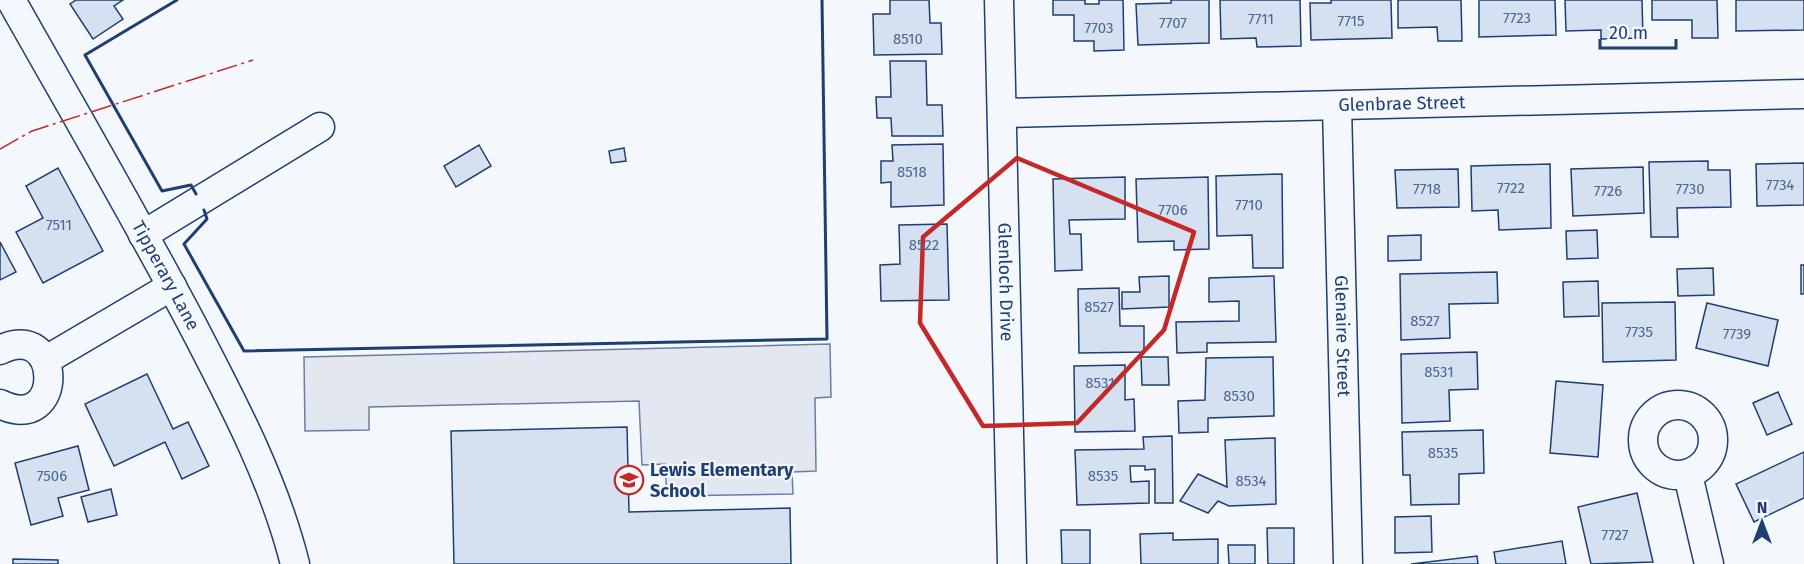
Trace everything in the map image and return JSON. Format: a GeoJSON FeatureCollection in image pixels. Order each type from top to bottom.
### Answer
{"type":"FeatureCollection","features":[{"type":"Feature","properties":{"kind":"street","name":"Tipperary Lane"},"geometry":{"type":"LineString","coordinates":[[11,0],[172,286],[237,409],[287,532],[295,564]]}},
{"type":"Feature","properties":{"kind":"street","name":"Glenloch Drive"},"geometry":{"type":"LineString","coordinates":[[999,0],[1012,564]]}},
{"type":"Feature","properties":{"kind":"street","name":"Glenbrae Street"},"geometry":{"type":"LineString","coordinates":[[1002,113],[1804,94]]}},
{"type":"Feature","properties":{"kind":"street","name":"Glenaire Street"},"geometry":{"type":"LineString","coordinates":[[1337,106],[1348,564]]}},
{"type":"Feature","properties":{"kind":"street"},"geometry":{"type":"LineString","coordinates":[[143,235],[320,128]]}},
{"type":"Feature","properties":{"kind":"street"},"geometry":{"type":"LineString","coordinates":[[46,360],[172,286]]}},
{"type":"Feature","properties":{"kind":"street"},"geometry":{"type":"LineString","coordinates":[[0,350],[14,345],[26,346],[38,351],[46,360],[50,379],[44,397],[35,405],[22,410],[10,409],[0,404]]}},
{"type":"Feature","properties":{"kind":"street"},"geometry":{"type":"LineString","coordinates":[[1688,475],[1709,564]]}},
{"type":"Feature","properties":{"kind":"highlighted area"},"geometry":{"type":"Polygon","coordinates":[[[1017,158],[1194,232],[1164,330],[1077,423],[983,426],[920,323],[923,237],[1017,158]]]}},
{"type":"Feature","properties":{"kind":"shaded area"},"geometry":{"type":"Polygon","coordinates":[[[830,344],[831,397],[815,398],[816,471],[792,472],[793,494],[667,496],[665,464],[642,465],[639,401],[369,407],[369,430],[305,431],[304,357],[830,344]]]}},
{"type":"Feature","properties":{"kind":"building"},"geometry":{"type":"Polygon","coordinates":[[[76,0],[123,0],[114,6],[123,19],[93,39],[70,4],[76,0]]]}},
{"type":"Feature","properties":{"kind":"building"},"geometry":{"type":"Polygon","coordinates":[[[890,0],[929,0],[930,23],[941,23],[942,54],[874,55],[873,14],[890,14],[890,0]]]}},
{"type":"Feature","properties":{"kind":"building"},"geometry":{"type":"Polygon","coordinates":[[[1053,0],[1085,0],[1085,4],[1099,4],[1099,0],[1123,0],[1124,50],[1094,51],[1094,41],[1074,41],[1074,15],[1053,15],[1053,0]]]}},
{"type":"Feature","properties":{"kind":"building"},"geometry":{"type":"Polygon","coordinates":[[[1171,0],[1209,0],[1209,43],[1138,45],[1136,4],[1171,3],[1171,0]]]}},
{"type":"Feature","properties":{"kind":"building"},"geometry":{"type":"Polygon","coordinates":[[[1220,0],[1300,0],[1301,46],[1257,47],[1256,38],[1221,39],[1220,0]]]}},
{"type":"Feature","properties":{"kind":"building"},"geometry":{"type":"Polygon","coordinates":[[[1331,0],[1391,0],[1392,38],[1311,40],[1310,3],[1331,3],[1331,0]]]}},
{"type":"Feature","properties":{"kind":"building"},"geometry":{"type":"Polygon","coordinates":[[[1398,0],[1461,0],[1462,41],[1438,41],[1437,27],[1398,28],[1398,0]]]}},
{"type":"Feature","properties":{"kind":"building"},"geometry":{"type":"Polygon","coordinates":[[[1479,0],[1555,0],[1556,35],[1479,37],[1479,0]]]}},
{"type":"Feature","properties":{"kind":"building"},"geometry":{"type":"Polygon","coordinates":[[[1565,0],[1642,0],[1643,38],[1601,39],[1601,30],[1566,31],[1565,0]]]}},
{"type":"Feature","properties":{"kind":"building"},"geometry":{"type":"Polygon","coordinates":[[[1652,0],[1717,0],[1718,38],[1692,38],[1692,20],[1652,20],[1652,0]]]}},
{"type":"Feature","properties":{"kind":"building"},"geometry":{"type":"Polygon","coordinates":[[[1736,0],[1804,0],[1804,30],[1736,31],[1736,0]]]}},
{"type":"Feature","properties":{"kind":"building"},"geometry":{"type":"Polygon","coordinates":[[[890,61],[926,61],[927,105],[942,105],[943,136],[892,136],[891,118],[877,118],[876,97],[891,97],[890,61]]]}},
{"type":"Feature","properties":{"kind":"building"},"geometry":{"type":"Polygon","coordinates":[[[943,144],[944,205],[891,207],[891,182],[881,183],[881,161],[893,161],[892,145],[943,144]]]}},
{"type":"Feature","properties":{"kind":"building"},"geometry":{"type":"Polygon","coordinates":[[[479,145],[491,166],[456,187],[444,166],[479,145]]]}},
{"type":"Feature","properties":{"kind":"building"},"geometry":{"type":"Polygon","coordinates":[[[624,148],[626,161],[611,163],[609,151],[624,148]]]}},
{"type":"Feature","properties":{"kind":"building"},"geometry":{"type":"Polygon","coordinates":[[[1708,161],[1708,170],[1730,170],[1731,207],[1677,208],[1678,237],[1651,237],[1649,162],[1708,161]]]}},
{"type":"Feature","properties":{"kind":"building"},"geometry":{"type":"Polygon","coordinates":[[[1804,163],[1804,205],[1757,206],[1756,164],[1804,163]]]}},
{"type":"Feature","properties":{"kind":"building"},"geometry":{"type":"Polygon","coordinates":[[[1550,164],[1551,228],[1499,230],[1498,210],[1472,211],[1471,166],[1550,164]]]}},
{"type":"Feature","properties":{"kind":"building"},"geometry":{"type":"Polygon","coordinates":[[[1643,167],[1644,213],[1573,216],[1571,169],[1643,167]]]}},
{"type":"Feature","properties":{"kind":"building"},"geometry":{"type":"Polygon","coordinates":[[[58,168],[103,251],[43,283],[16,232],[43,218],[26,186],[58,168]]]}},
{"type":"Feature","properties":{"kind":"building"},"geometry":{"type":"Polygon","coordinates":[[[1458,169],[1459,207],[1397,208],[1395,170],[1458,169]]]}},
{"type":"Feature","properties":{"kind":"building"},"geometry":{"type":"Polygon","coordinates":[[[1282,174],[1283,268],[1253,268],[1252,235],[1217,236],[1216,176],[1282,174]]]}},
{"type":"Feature","properties":{"kind":"building"},"geometry":{"type":"Polygon","coordinates":[[[1125,177],[1125,219],[1069,220],[1070,234],[1081,234],[1082,270],[1055,271],[1053,179],[1125,177]]]}},
{"type":"Feature","properties":{"kind":"building"},"geometry":{"type":"Polygon","coordinates":[[[1208,177],[1209,249],[1174,250],[1174,241],[1138,242],[1136,179],[1208,177]]]}},
{"type":"Feature","properties":{"kind":"building"},"geometry":{"type":"Polygon","coordinates":[[[947,224],[949,300],[881,301],[880,265],[900,264],[899,225],[947,224]]]}},
{"type":"Feature","properties":{"kind":"building"},"geometry":{"type":"Polygon","coordinates":[[[1597,230],[1598,258],[1567,259],[1566,231],[1597,230]]]}},
{"type":"Feature","properties":{"kind":"building"},"geometry":{"type":"Polygon","coordinates":[[[1421,235],[1421,260],[1388,261],[1388,236],[1421,235]]]}},
{"type":"Feature","properties":{"kind":"building"},"geometry":{"type":"Polygon","coordinates":[[[0,242],[16,272],[0,280],[0,242]]]}},
{"type":"Feature","properties":{"kind":"building"},"geometry":{"type":"Polygon","coordinates":[[[1801,265],[1804,265],[1804,294],[1801,294],[1801,265]]]}},
{"type":"Feature","properties":{"kind":"building"},"geometry":{"type":"Polygon","coordinates":[[[1713,268],[1714,295],[1678,296],[1677,269],[1713,268]]]}},
{"type":"Feature","properties":{"kind":"building"},"geometry":{"type":"Polygon","coordinates":[[[1497,272],[1498,303],[1449,304],[1450,338],[1401,340],[1400,274],[1497,272]]]}},
{"type":"Feature","properties":{"kind":"building"},"geometry":{"type":"Polygon","coordinates":[[[1169,276],[1169,307],[1122,309],[1122,292],[1140,292],[1139,277],[1169,276]]]}},
{"type":"Feature","properties":{"kind":"building"},"geometry":{"type":"Polygon","coordinates":[[[1274,276],[1276,342],[1207,343],[1207,352],[1177,353],[1176,322],[1239,321],[1239,301],[1209,302],[1209,278],[1274,276]]]}},
{"type":"Feature","properties":{"kind":"building"},"geometry":{"type":"Polygon","coordinates":[[[1598,281],[1599,316],[1564,317],[1563,282],[1598,281]]]}},
{"type":"Feature","properties":{"kind":"building"},"geometry":{"type":"Polygon","coordinates":[[[1119,288],[1120,326],[1144,326],[1144,352],[1079,353],[1078,289],[1119,288]]]}},
{"type":"Feature","properties":{"kind":"building"},"geometry":{"type":"Polygon","coordinates":[[[1675,302],[1676,360],[1603,362],[1602,303],[1675,302]]]}},
{"type":"Feature","properties":{"kind":"building"},"geometry":{"type":"Polygon","coordinates":[[[1707,303],[1778,320],[1768,366],[1696,348],[1707,303]]]}},
{"type":"Feature","properties":{"kind":"building"},"geometry":{"type":"Polygon","coordinates":[[[1477,352],[1478,389],[1449,390],[1450,421],[1402,423],[1401,354],[1477,352]]]}},
{"type":"Feature","properties":{"kind":"building"},"geometry":{"type":"Polygon","coordinates":[[[1141,357],[1168,357],[1169,385],[1142,385],[1141,357]]]}},
{"type":"Feature","properties":{"kind":"building"},"geometry":{"type":"Polygon","coordinates":[[[1273,357],[1274,416],[1208,418],[1208,432],[1179,433],[1178,401],[1205,400],[1206,358],[1273,357]]]}},
{"type":"Feature","properties":{"kind":"building"},"geometry":{"type":"Polygon","coordinates":[[[1125,365],[1125,400],[1134,399],[1135,431],[1075,432],[1074,366],[1125,365]]]}},
{"type":"Feature","properties":{"kind":"building"},"geometry":{"type":"Polygon","coordinates":[[[147,374],[173,429],[188,422],[209,466],[182,479],[165,442],[114,466],[85,404],[147,374]]]}},
{"type":"Feature","properties":{"kind":"building"},"geometry":{"type":"Polygon","coordinates":[[[1556,381],[1603,385],[1598,457],[1550,453],[1556,381]]]}},
{"type":"Feature","properties":{"kind":"building"},"geometry":{"type":"Polygon","coordinates":[[[1778,392],[1792,424],[1767,435],[1753,403],[1778,392]]]}},
{"type":"Feature","properties":{"kind":"building"},"geometry":{"type":"Polygon","coordinates":[[[627,427],[629,512],[790,508],[791,564],[454,564],[451,431],[627,427]]]}},
{"type":"Feature","properties":{"kind":"building"},"geometry":{"type":"Polygon","coordinates":[[[1483,430],[1484,473],[1459,474],[1459,504],[1411,505],[1410,475],[1403,475],[1402,432],[1483,430]]]}},
{"type":"Feature","properties":{"kind":"building"},"geometry":{"type":"Polygon","coordinates":[[[1172,436],[1173,503],[1155,503],[1155,469],[1145,470],[1145,466],[1130,466],[1131,482],[1149,481],[1149,503],[1077,505],[1075,450],[1144,449],[1143,437],[1172,436]]]}},
{"type":"Feature","properties":{"kind":"building"},"geometry":{"type":"Polygon","coordinates":[[[1275,438],[1276,504],[1229,506],[1218,501],[1208,513],[1180,501],[1198,474],[1227,487],[1225,440],[1275,438]]]}},
{"type":"Feature","properties":{"kind":"building"},"geometry":{"type":"Polygon","coordinates":[[[78,446],[89,490],[58,498],[63,516],[31,525],[15,463],[78,446]]]}},
{"type":"Feature","properties":{"kind":"building"},"geometry":{"type":"Polygon","coordinates":[[[1804,452],[1804,498],[1754,522],[1736,484],[1804,452]]]}},
{"type":"Feature","properties":{"kind":"building"},"geometry":{"type":"Polygon","coordinates":[[[111,489],[117,515],[88,522],[81,497],[111,489]]]}},
{"type":"Feature","properties":{"kind":"building"},"geometry":{"type":"Polygon","coordinates":[[[1637,493],[1653,562],[1591,564],[1578,507],[1637,493]]]}},
{"type":"Feature","properties":{"kind":"building"},"geometry":{"type":"Polygon","coordinates":[[[1431,516],[1432,552],[1395,553],[1395,517],[1431,516]]]}},
{"type":"Feature","properties":{"kind":"building"},"geometry":{"type":"Polygon","coordinates":[[[1267,528],[1294,528],[1294,564],[1268,564],[1267,528]]]}},
{"type":"Feature","properties":{"kind":"building"},"geometry":{"type":"Polygon","coordinates":[[[1061,530],[1090,530],[1090,564],[1062,564],[1061,530]]]}},
{"type":"Feature","properties":{"kind":"building"},"geometry":{"type":"Polygon","coordinates":[[[1173,533],[1173,540],[1218,539],[1218,564],[1141,564],[1140,534],[1173,533]]]}},
{"type":"Feature","properties":{"kind":"building"},"geometry":{"type":"Polygon","coordinates":[[[1562,541],[1566,564],[1496,564],[1494,552],[1562,541]]]}},
{"type":"Feature","properties":{"kind":"building"},"geometry":{"type":"Polygon","coordinates":[[[1228,545],[1255,545],[1255,564],[1229,564],[1228,545]]]}},
{"type":"Feature","properties":{"kind":"building"},"geometry":{"type":"Polygon","coordinates":[[[1477,556],[1478,564],[1411,564],[1477,556]]]}},
{"type":"Feature","properties":{"kind":"building"},"geometry":{"type":"Polygon","coordinates":[[[13,559],[58,560],[58,564],[13,564],[13,559]]]}},
{"type":"Feature","properties":{"kind":"wall"},"geometry":{"type":"LineString","coordinates":[[177,0],[85,55],[162,191],[191,185],[196,194]]}},
{"type":"Feature","properties":{"kind":"wall"},"geometry":{"type":"LineString","coordinates":[[204,210],[207,219],[184,244],[244,351],[827,339],[822,0]]}},
{"type":"Feature","properties":{"kind":"power"},"geometry":{"type":"LineString","coordinates":[[0,149],[32,131],[253,60]]}},
{"type":"Feature","properties":{"kind":"place","name":"Lewis Elementary School"},"geometry":{"type":"Point","coordinates":[629,480]}}]}
